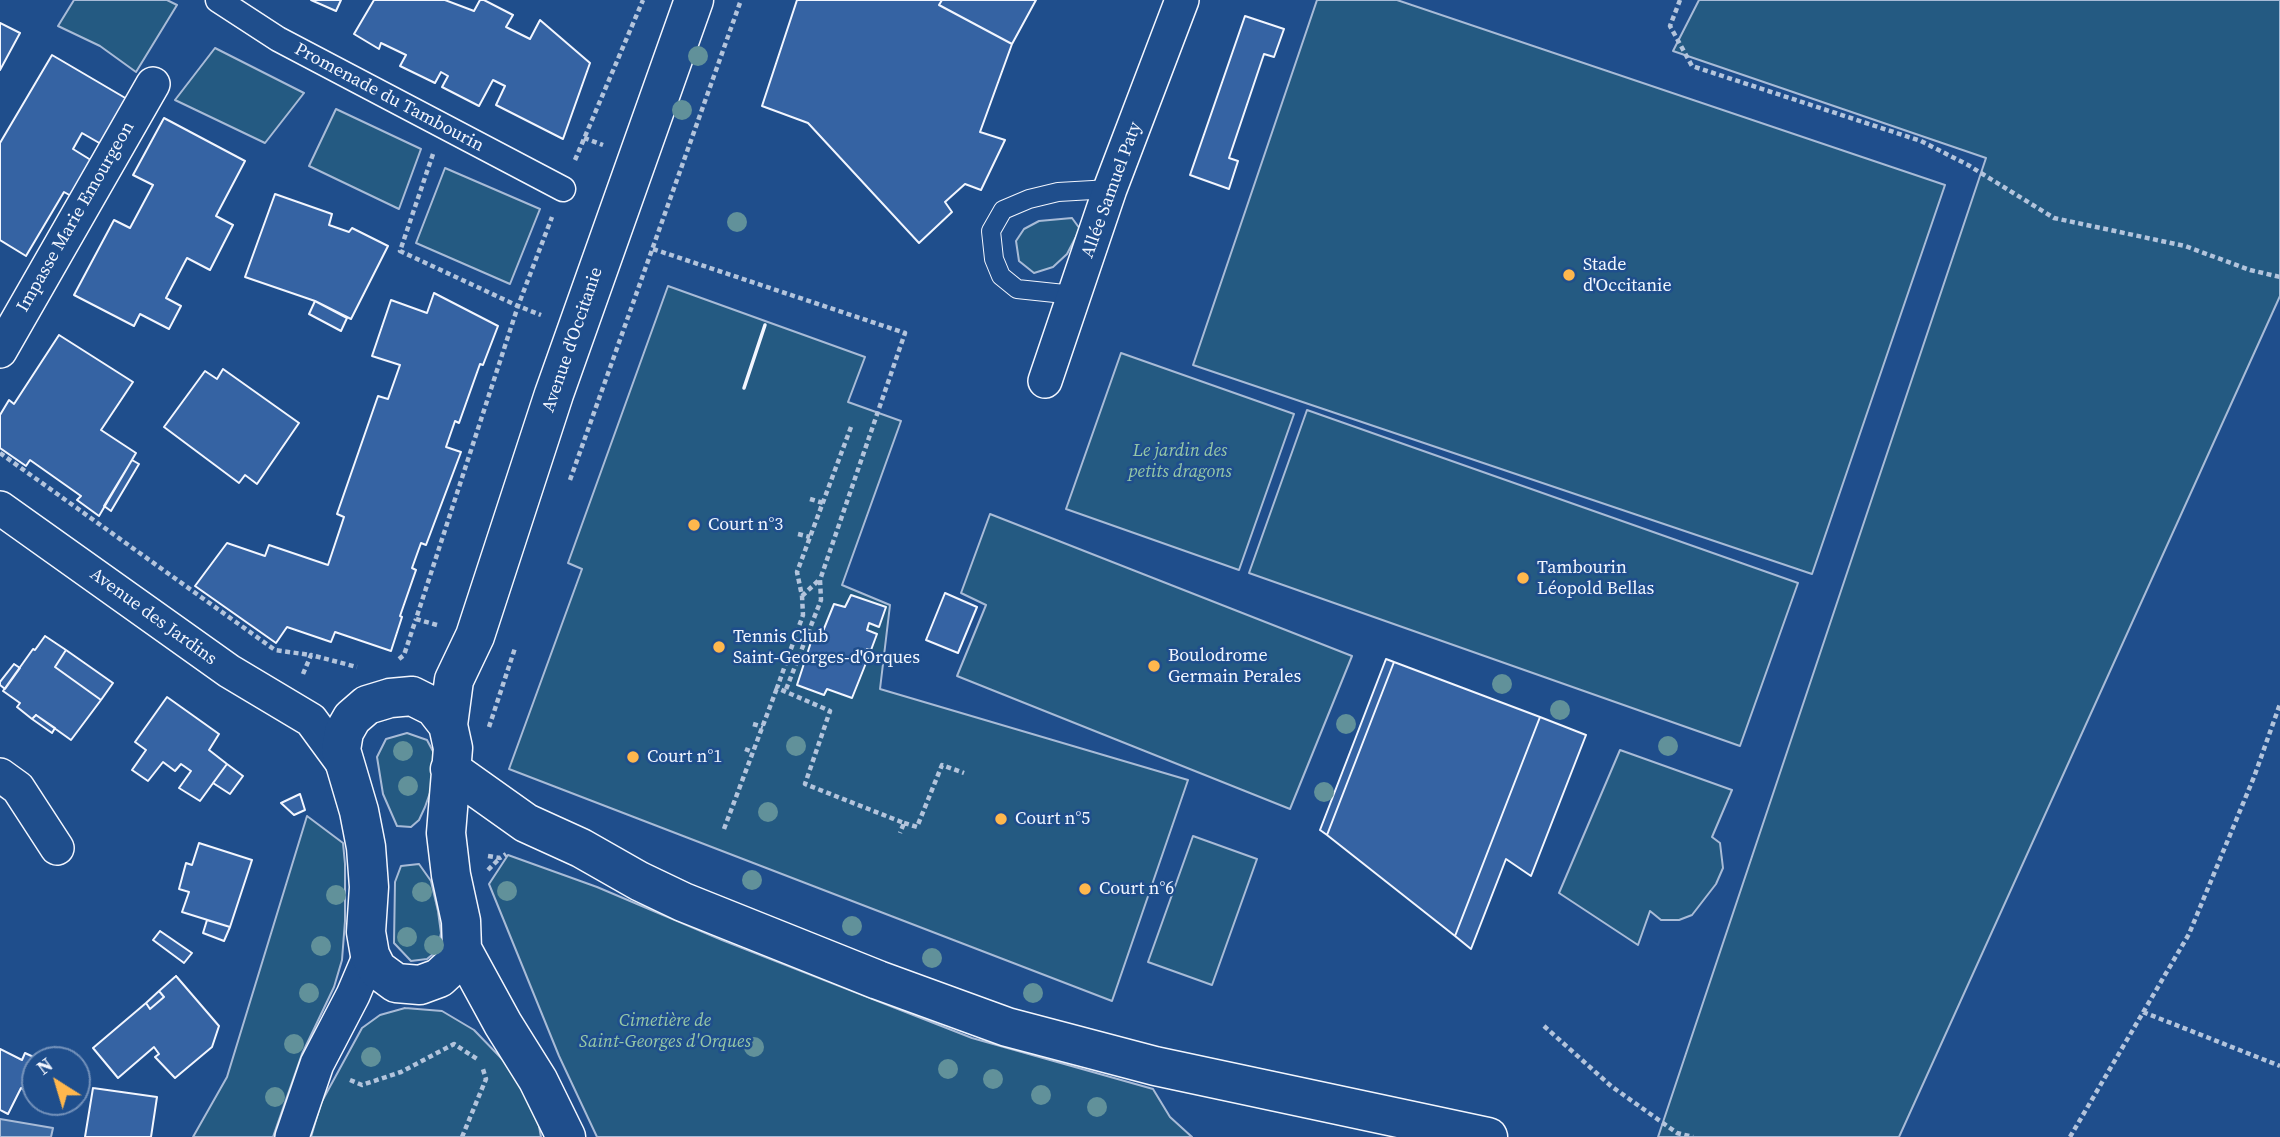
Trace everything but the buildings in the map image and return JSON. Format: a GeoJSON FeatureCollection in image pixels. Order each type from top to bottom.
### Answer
{"type":"FeatureCollection","features":[{"type":"Feature","properties":{"kind":"street","name":"Promenade du Tambourin"},"geometry":{"type":"LineString","coordinates":[[218,0],[278,39],[563,189]]}},
{"type":"Feature","properties":{"kind":"street","name":"Avenue d'Occitanie"},"geometry":{"type":"LineString","coordinates":[[462,949],[461,921],[446,841],[453,748],[448,725],[454,680],[475,636],[577,328],[694,0]]}},
{"type":"Feature","properties":{"kind":"street","name":"Allée Samuel Paty"},"geometry":{"type":"LineString","coordinates":[[1045,381],[1110,189],[1182,0]]}},
{"type":"Feature","properties":{"kind":"street","name":"Impasse Marie Emourgeon"},"geometry":{"type":"LineString","coordinates":[[0,351],[153,84]]}},
{"type":"Feature","properties":{"kind":"street","name":"Avenue des Jardins"},"geometry":{"type":"LineString","coordinates":[[0,508],[229,671],[301,714],[344,765]]}},
{"type":"Feature","properties":{"kind":"street"},"geometry":{"type":"LineString","coordinates":[[454,680],[412,696],[390,698],[367,705],[352,718],[344,732],[341,750],[359,811],[366,847],[369,887],[366,932],[370,956],[377,968],[408,984],[469,1003],[503,1024]]}},
{"type":"Feature","properties":{"kind":"street"},"geometry":{"type":"LineString","coordinates":[[412,696],[434,707],[448,725]]}},
{"type":"Feature","properties":{"kind":"street"},"geometry":{"type":"LineString","coordinates":[[301,714],[352,718]]}},
{"type":"Feature","properties":{"kind":"street"},"geometry":{"type":"LineString","coordinates":[[450,769],[517,838]]}},
{"type":"Feature","properties":{"kind":"street"},"geometry":{"type":"LineString","coordinates":[[0,775],[18,788],[57,848]]}},
{"type":"Feature","properties":{"kind":"street"},"geometry":{"type":"LineString","coordinates":[[446,841],[497,822],[517,838],[581,848],[683,902],[878,980],[1007,1027],[1156,1066],[1488,1137]]}},
{"type":"Feature","properties":{"kind":"street"},"geometry":{"type":"LineString","coordinates":[[323,1053],[345,1024],[408,984],[439,978],[453,965],[462,949]]}},
{"type":"Feature","properties":{"kind":"street"},"geometry":{"type":"LineString","coordinates":[[462,949],[503,1024],[538,1080],[566,1137]]}},
{"type":"Feature","properties":{"kind":"street"},"geometry":{"type":"LineString","coordinates":[[292,1137],[323,1053],[370,956]]}},
{"type":"Feature","properties":{"kind":"lane"},"geometry":{"type":"LineString","coordinates":[[1074,295],[1017,289],[1001,276],[993,259],[991,231],[1003,210],[1029,199],[1058,192],[1110,189]]}},
{"type":"Feature","properties":{"kind":"path"},"geometry":{"type":"LineString","coordinates":[[397,662],[404,655],[518,306],[563,189],[643,0]]}},
{"type":"Feature","properties":{"kind":"path"},"geometry":{"type":"LineString","coordinates":[[566,491],[741,0]]}},
{"type":"Feature","properties":{"kind":"path"},"geometry":{"type":"LineString","coordinates":[[1680,0],[1670,26],[1692,66],[1922,141],[1968,165],[2054,218],[2185,246],[2250,270],[2280,277]]}},
{"type":"Feature","properties":{"kind":"path"},"geometry":{"type":"LineString","coordinates":[[443,127],[400,251],[518,306],[619,341]]}},
{"type":"Feature","properties":{"kind":"path"},"geometry":{"type":"LineString","coordinates":[[653,248],[905,333],[820,580],[821,600],[785,692]]}},
{"type":"Feature","properties":{"kind":"path"},"geometry":{"type":"LineString","coordinates":[[724,829],[803,615],[797,572],[851,427]]}},
{"type":"Feature","properties":{"kind":"path"},"geometry":{"type":"LineString","coordinates":[[0,453],[275,650],[311,655],[359,668]]}},
{"type":"Feature","properties":{"kind":"path"},"geometry":{"type":"LineString","coordinates":[[810,499],[823,503]]}},
{"type":"Feature","properties":{"kind":"path"},"geometry":{"type":"LineString","coordinates":[[798,534],[810,537]]}},
{"type":"Feature","properties":{"kind":"path"},"geometry":{"type":"LineString","coordinates":[[802,596],[820,580]]}},
{"type":"Feature","properties":{"kind":"path"},"geometry":{"type":"LineString","coordinates":[[416,619],[475,636]]}},
{"type":"Feature","properties":{"kind":"path"},"geometry":{"type":"LineString","coordinates":[[485,739],[519,636]]}},
{"type":"Feature","properties":{"kind":"path"},"geometry":{"type":"LineString","coordinates":[[301,714],[311,655]]}},
{"type":"Feature","properties":{"kind":"path"},"geometry":{"type":"LineString","coordinates":[[777,688],[830,711],[805,784],[916,827],[942,765],[964,773]]}},
{"type":"Feature","properties":{"kind":"path"},"geometry":{"type":"LineString","coordinates":[[2070,1137],[2189,934],[2255,777],[2280,704]]}},
{"type":"Feature","properties":{"kind":"path"},"geometry":{"type":"LineString","coordinates":[[753,724],[763,727]]}},
{"type":"Feature","properties":{"kind":"path"},"geometry":{"type":"LineString","coordinates":[[745,749],[753,752]]}},
{"type":"Feature","properties":{"kind":"path"},"geometry":{"type":"LineString","coordinates":[[900,833],[904,823]]}},
{"type":"Feature","properties":{"kind":"path"},"geometry":{"type":"LineString","coordinates":[[446,841],[500,858],[517,838]]}},
{"type":"Feature","properties":{"kind":"path"},"geometry":{"type":"LineString","coordinates":[[2143,1012],[2280,1066]]}},
{"type":"Feature","properties":{"kind":"path"},"geometry":{"type":"LineString","coordinates":[[1544,1026],[1611,1086],[1677,1133],[1693,1137]]}},
{"type":"Feature","properties":{"kind":"path"},"geometry":{"type":"LineString","coordinates":[[323,1053],[362,1085],[401,1072],[454,1044],[475,1056],[481,1062],[486,1079],[462,1137]]}},
{"type":"Feature","properties":{"kind":"green space"},"geometry":{"type":"Polygon","coordinates":[[[74,0],[167,0],[177,5],[136,72],[100,46],[58,26],[74,0]]]}},
{"type":"Feature","properties":{"kind":"green space","name":"Stade d'Occitanie"},"geometry":{"type":"Polygon","coordinates":[[[1317,0],[1397,0],[1945,185],[1812,574],[1193,365],[1317,0]]]}},
{"type":"Feature","properties":{"kind":"green space"},"geometry":{"type":"Polygon","coordinates":[[[1699,0],[2280,0],[2280,296],[1899,1137],[1658,1137],[1986,158],[1673,51],[1699,0]]]}},
{"type":"Feature","properties":{"kind":"green space"},"geometry":{"type":"Polygon","coordinates":[[[215,48],[304,93],[265,143],[175,100],[215,48]]]}},
{"type":"Feature","properties":{"kind":"green space"},"geometry":{"type":"Polygon","coordinates":[[[336,109],[421,149],[399,209],[309,166],[336,109]]]}},
{"type":"Feature","properties":{"kind":"green space"},"geometry":{"type":"Polygon","coordinates":[[[445,168],[540,209],[510,284],[416,243],[445,168]]]}},
{"type":"Feature","properties":{"kind":"green space"},"geometry":{"type":"Polygon","coordinates":[[[1072,218],[1080,229],[1067,254],[1053,267],[1034,273],[1019,261],[1016,241],[1024,229],[1039,221],[1072,218]]]}},
{"type":"Feature","properties":{"kind":"green space","name":"Tennis Club Saint-Georges-d'Orques"},"geometry":{"type":"Polygon","coordinates":[[[668,286],[865,357],[848,402],[901,421],[842,585],[890,605],[880,689],[1188,780],[1112,1001],[509,769],[582,569],[568,563],[668,286]]]}},
{"type":"Feature","properties":{"kind":"green space","name":"Le jardin des petits dragons"},"geometry":{"type":"Polygon","coordinates":[[[1121,353],[1294,414],[1239,570],[1066,509],[1121,353]]]}},
{"type":"Feature","properties":{"kind":"green space","name":"Tambourin Léopold Bellas"},"geometry":{"type":"Polygon","coordinates":[[[1307,410],[1798,583],[1740,746],[1249,573],[1307,410]]]}},
{"type":"Feature","properties":{"kind":"green space","name":"Boulodrome Germain Perales"},"geometry":{"type":"Polygon","coordinates":[[[990,514],[1352,656],[1290,809],[957,676],[986,605],[961,593],[990,514]]]}},
{"type":"Feature","properties":{"kind":"green space"},"geometry":{"type":"Polygon","coordinates":[[[407,733],[427,740],[436,757],[432,787],[425,807],[419,820],[411,827],[397,826],[383,794],[377,757],[386,739],[407,733]]]}},
{"type":"Feature","properties":{"kind":"green space"},"geometry":{"type":"Polygon","coordinates":[[[1620,750],[1732,790],[1712,837],[1720,843],[1723,868],[1716,884],[1692,915],[1679,920],[1661,920],[1650,911],[1638,945],[1559,893],[1620,750]]]}},
{"type":"Feature","properties":{"kind":"green space"},"geometry":{"type":"Polygon","coordinates":[[[307,816],[343,843],[345,921],[342,960],[334,987],[302,1054],[273,1137],[193,1137],[227,1077],[307,816]]]}},
{"type":"Feature","properties":{"kind":"green space"},"geometry":{"type":"Polygon","coordinates":[[[1193,836],[1257,859],[1212,985],[1148,962],[1193,836]]]}},
{"type":"Feature","properties":{"kind":"green space","name":"Cimetière de Saint-Georges d'Orques"},"geometry":{"type":"Polygon","coordinates":[[[508,855],[597,887],[722,940],[972,1038],[1153,1089],[1170,1117],[1192,1137],[597,1137],[559,1056],[489,884],[508,855]]]}},
{"type":"Feature","properties":{"kind":"green space"},"geometry":{"type":"Polygon","coordinates":[[[419,864],[431,881],[441,933],[438,950],[427,959],[411,961],[394,943],[395,882],[401,866],[419,864]]]}},
{"type":"Feature","properties":{"kind":"green space"},"geometry":{"type":"Polygon","coordinates":[[[405,1008],[442,1011],[474,1030],[504,1061],[522,1088],[537,1115],[541,1137],[311,1137],[321,1103],[362,1028],[380,1015],[405,1008]]]}},
{"type":"Feature","properties":{"kind":"shaded area"},"geometry":{"type":"Polygon","coordinates":[[[0,1119],[53,1128],[51,1137],[0,1137],[0,1119]]]}},
{"type":"Feature","properties":{"kind":"wall"},"geometry":{"type":"LineString","coordinates":[[744,388],[765,325]]}},
{"type":"Feature","properties":{"kind":"place","name":"Stade d'Occitanie"},"geometry":{"type":"Point","coordinates":[1569,275]}},
{"type":"Feature","properties":{"kind":"place","name":"Court n°3"},"geometry":{"type":"Point","coordinates":[694,525]}},
{"type":"Feature","properties":{"kind":"place","name":"Tambourin Léopold Bellas"},"geometry":{"type":"Point","coordinates":[1523,578]}},
{"type":"Feature","properties":{"kind":"place","name":"Tennis Club Saint-Georges-d'Orques"},"geometry":{"type":"Point","coordinates":[719,647]}},
{"type":"Feature","properties":{"kind":"place","name":"Boulodrome Germain Perales"},"geometry":{"type":"Point","coordinates":[1154,666]}},
{"type":"Feature","properties":{"kind":"place","name":"Court n°1"},"geometry":{"type":"Point","coordinates":[633,757]}},
{"type":"Feature","properties":{"kind":"place","name":"Court n°5"},"geometry":{"type":"Point","coordinates":[1001,819]}},
{"type":"Feature","properties":{"kind":"place","name":"Court n°6"},"geometry":{"type":"Point","coordinates":[1085,889]}}]}
